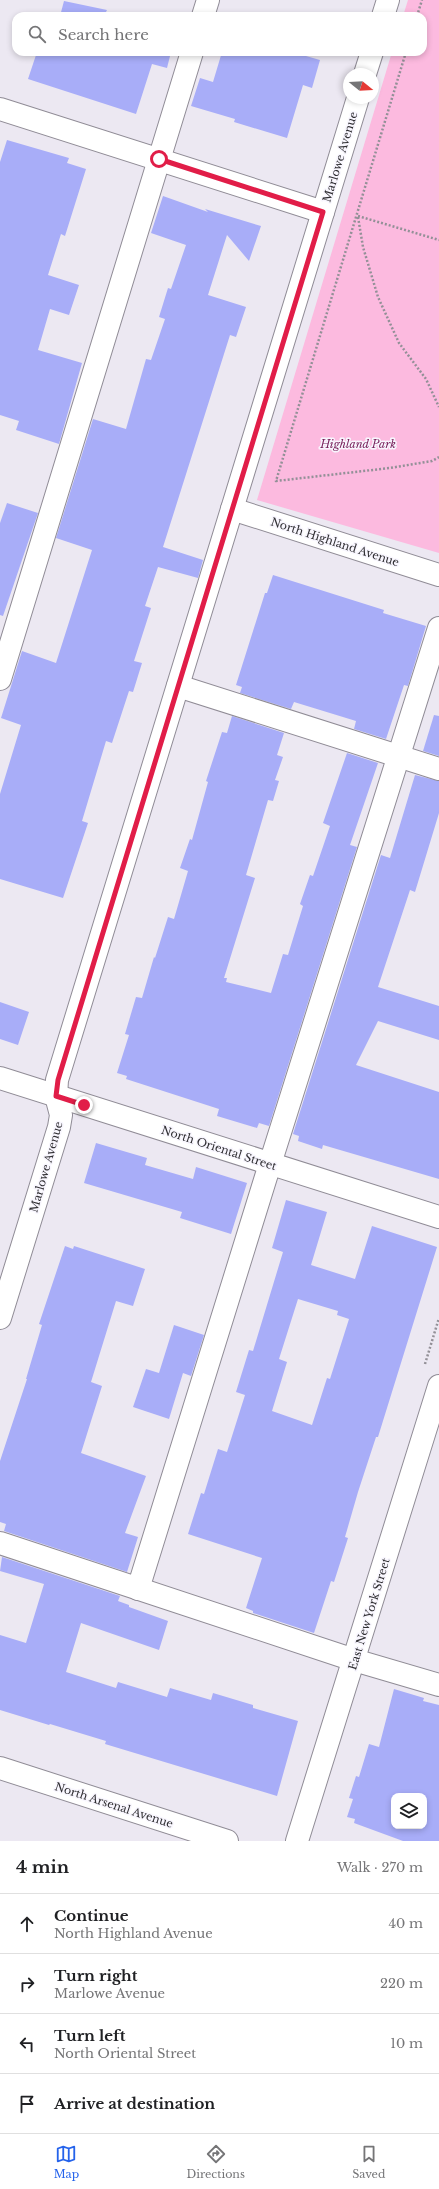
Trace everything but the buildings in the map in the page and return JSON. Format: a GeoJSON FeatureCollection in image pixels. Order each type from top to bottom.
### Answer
{"type":"FeatureCollection","features":[{"type":"Feature","properties":{"kind":"street"},"geometry":{"type":"LineString","coordinates":[[204,12],[208,0]]}},
{"type":"Feature","properties":{"kind":"street"},"geometry":{"type":"LineString","coordinates":[[384,12],[388,0]]}},
{"type":"Feature","properties":{"kind":"street"},"geometry":{"type":"LineString","coordinates":[[0,679],[191,56]]}},
{"type":"Feature","properties":{"kind":"street"},"geometry":{"type":"LineString","coordinates":[[367,68],[371,56]]}},
{"type":"Feature","properties":{"kind":"street","name":"Marlowe Avenue"},"geometry":{"type":"LineString","coordinates":[[0,1318],[59,1127],[61,1115],[56,1096],[58,1080],[356,104]]}},
{"type":"Feature","properties":{"kind":"street"},"geometry":{"type":"LineString","coordinates":[[0,108],[323,212]]}},
{"type":"Feature","properties":{"kind":"street","name":"North Highland Avenue"},"geometry":{"type":"LineString","coordinates":[[232,509],[439,575]]}},
{"type":"Feature","properties":{"kind":"street"},"geometry":{"type":"LineString","coordinates":[[138,1589],[397,757],[439,628]]}},
{"type":"Feature","properties":{"kind":"street"},"geometry":{"type":"LineString","coordinates":[[178,686],[397,757],[439,769]]}},
{"type":"Feature","properties":{"kind":"street","name":"North Oriental Street"},"geometry":{"type":"LineString","coordinates":[[0,1078],[439,1217]]}},
{"type":"Feature","properties":{"kind":"street","name":"East New York Street"},"geometry":{"type":"LineString","coordinates":[[297,1841],[439,1386]]}},
{"type":"Feature","properties":{"kind":"street"},"geometry":{"type":"LineString","coordinates":[[0,1543],[354,1660],[439,1685]]}},
{"type":"Feature","properties":{"kind":"street","name":"North Arsenal Avenue"},"geometry":{"type":"LineString","coordinates":[[0,1768],[227,1841]]}},
{"type":"Feature","properties":{"kind":"path"},"geometry":{"type":"LineString","coordinates":[[418,12],[422,0]]}},
{"type":"Feature","properties":{"kind":"path"},"geometry":{"type":"LineString","coordinates":[[405,56],[358,216],[276,481],[390,468],[432,461],[439,457]]}},
{"type":"Feature","properties":{"kind":"path"},"geometry":{"type":"LineString","coordinates":[[358,216],[439,240]]}},
{"type":"Feature","properties":{"kind":"path"},"geometry":{"type":"LineString","coordinates":[[358,216],[363,247],[378,297],[399,343],[426,378],[439,407]]}},
{"type":"Feature","properties":{"kind":"green space","name":"Highland Park"},"geometry":{"type":"Polygon","coordinates":[[[408,0],[439,0],[439,553],[257,500],[376,104],[379,104],[379,95],[391,56],[427,56],[427,12],[404,12],[408,0]]]}},
{"type":"Feature","properties":{"kind":"route"},"geometry":{"type":"LineString","coordinates":[[84,1105],[56,1096],[58,1080],[323,212],[159,159]]}}]}
